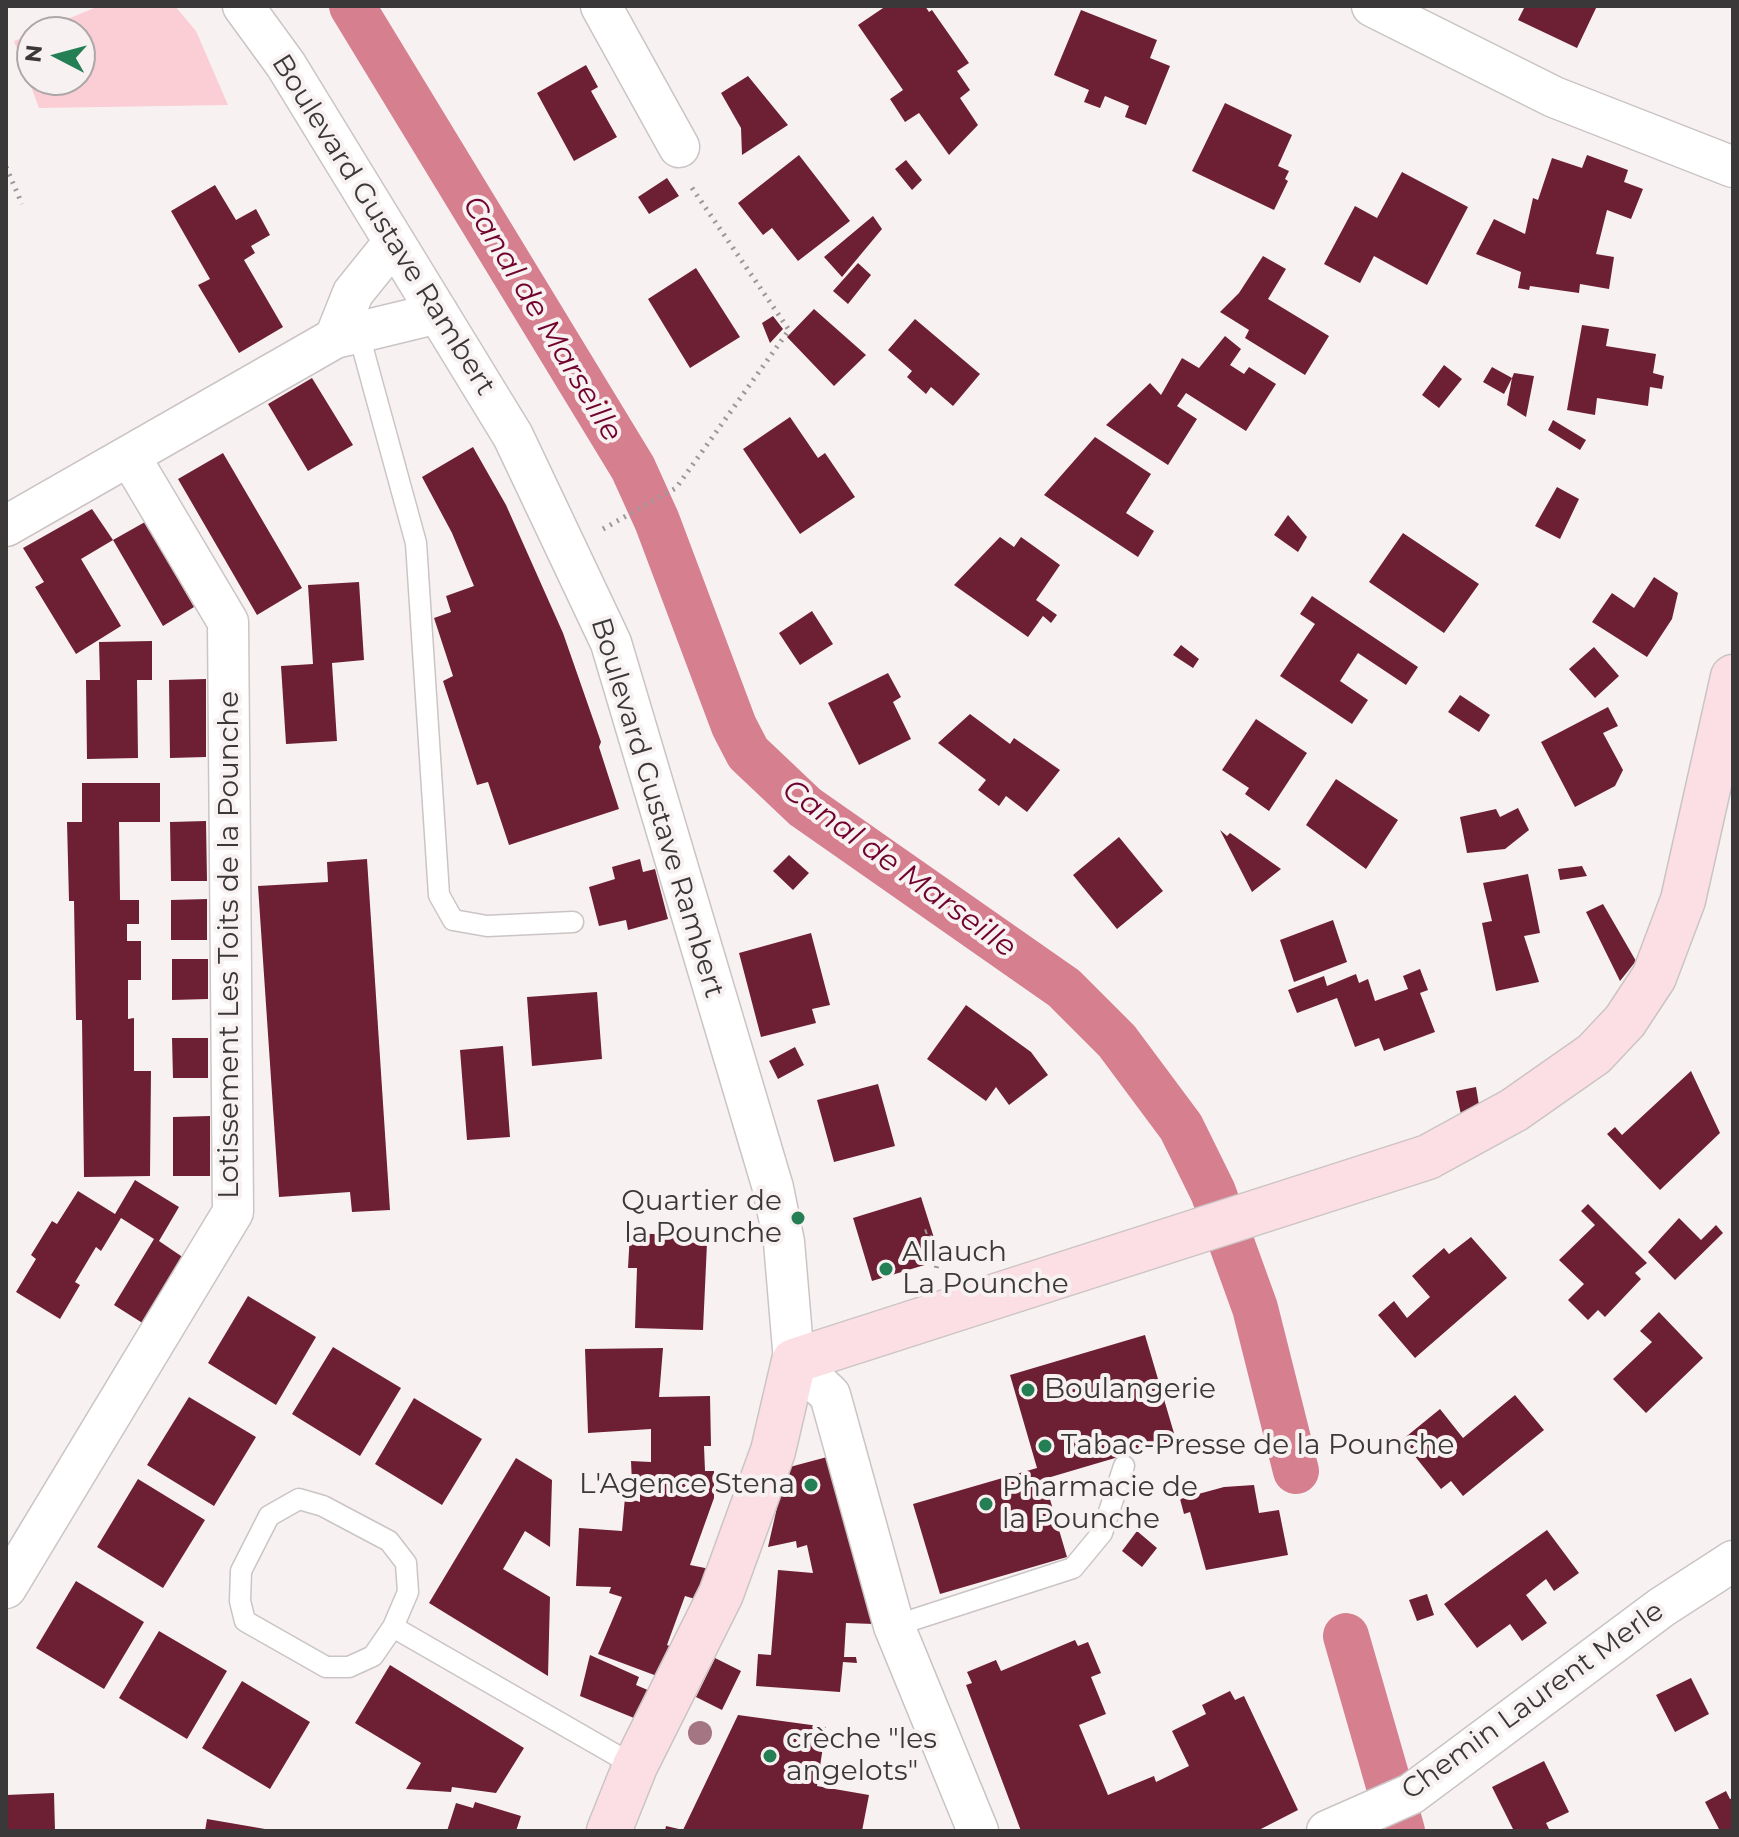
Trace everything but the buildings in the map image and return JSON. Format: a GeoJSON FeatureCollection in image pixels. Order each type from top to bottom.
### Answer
{"type":"FeatureCollection","features":[{"type":"Feature","properties":{"kind":"street","name":"Boulevard Gustave Rambert"},"geometry":{"type":"LineString","coordinates":[[243,6],[286,65],[513,436],[611,643],[773,1188],[784,1242],[794,1361]]}},
{"type":"Feature","properties":{"kind":"street"},"geometry":{"type":"LineString","coordinates":[[601,6],[679,147]]}},
{"type":"Feature","properties":{"kind":"street"},"geometry":{"type":"LineString","coordinates":[[1372,6],[1554,97],[1733,167]]}},
{"type":"Feature","properties":{"kind":"street"},"geometry":{"type":"LineString","coordinates":[[346,335],[353,293],[394,242]]}},
{"type":"Feature","properties":{"kind":"street"},"geometry":{"type":"LineString","coordinates":[[6,526],[346,335],[438,313]]}},
{"type":"Feature","properties":{"kind":"street","name":"Lotissement Les Toits de la Pounche"},"geometry":{"type":"LineString","coordinates":[[6,1588],[233,1212],[228,622],[130,457]]}},
{"type":"Feature","properties":{"kind":"street"},"geometry":{"type":"LineString","coordinates":[[794,1361],[1428,1157],[1514,1110],[1594,1054],[1625,1021],[1654,977],[1683,900],[1733,677]]}},
{"type":"Feature","properties":{"kind":"street"},"geometry":{"type":"LineString","coordinates":[[794,1361],[830,1395],[894,1626],[978,1831]]}},
{"type":"Feature","properties":{"kind":"street"},"geometry":{"type":"LineString","coordinates":[[609,1831],[635,1766],[721,1594],[773,1451],[794,1361]]}},
{"type":"Feature","properties":{"kind":"street","name":"Chemin Laurent Merle"},"geometry":{"type":"LineString","coordinates":[[1327,1831],[1365,1811],[1411,1794],[1662,1607],[1733,1561]]}},
{"type":"Feature","properties":{"kind":"lane"},"geometry":{"type":"LineString","coordinates":[[346,335],[412,518],[439,895],[453,920],[487,926],[573,922]]}},
{"type":"Feature","properties":{"kind":"lane"},"geometry":{"type":"LineString","coordinates":[[894,1626],[1073,1568],[1102,1533],[1124,1466]]}},
{"type":"Feature","properties":{"kind":"lane"},"geometry":{"type":"LineString","coordinates":[[299,1499],[323,1506],[389,1541],[406,1563],[408,1592],[393,1627],[373,1656],[349,1667],[326,1667],[245,1621],[240,1601],[241,1571],[269,1516],[299,1499]]}},
{"type":"Feature","properties":{"kind":"lane"},"geometry":{"type":"LineString","coordinates":[[393,1627],[635,1766]]}},
{"type":"Feature","properties":{"kind":"path"},"geometry":{"type":"LineString","coordinates":[[626,516],[676,488],[789,330],[686,178],[679,147]]}},
{"type":"Feature","properties":{"kind":"path"},"geometry":{"type":"LineString","coordinates":[[6,167],[22,204]]}},
{"type":"Feature","properties":{"kind":"path"},"geometry":{"type":"LineString","coordinates":[[925,1232],[928,1231],[938,1261]]}},
{"type":"Feature","properties":{"kind":"shaded area"},"geometry":{"type":"Polygon","coordinates":[[[99,6],[175,6],[196,31],[228,105],[39,108],[35,96],[96,96],[96,16],[75,16],[99,6]]]}},
{"type":"Feature","properties":{"kind":"waterway","name":"Canal de Marseille"},"geometry":{"type":"LineString","coordinates":[[352,6],[633,468],[657,521],[734,726],[748,753],[805,807],[1064,988],[1117,1041],[1181,1127],[1213,1192],[1255,1308],[1296,1471]]}},
{"type":"Feature","properties":{"kind":"waterway","name":"Canal de Marseille"},"geometry":{"type":"LineString","coordinates":[[1346,1636],[1402,1831]]}},
{"type":"Feature","properties":{"kind":"place","name":"Quartier de la Pounche"},"geometry":{"type":"Point","coordinates":[798,1218]}},
{"type":"Feature","properties":{"kind":"place","name":"Allauch La Pounche"},"geometry":{"type":"Point","coordinates":[886,1269]}},
{"type":"Feature","properties":{"kind":"place","name":"Boulangerie"},"geometry":{"type":"Point","coordinates":[1028,1390]}},
{"type":"Feature","properties":{"kind":"place","name":"Tabac-Presse de la Pounche"},"geometry":{"type":"Point","coordinates":[1045,1446]}},
{"type":"Feature","properties":{"kind":"place","name":"L'Agence Stena"},"geometry":{"type":"Point","coordinates":[811,1485]}},
{"type":"Feature","properties":{"kind":"place","name":"Pharmacie de la Pounche"},"geometry":{"type":"Point","coordinates":[986,1504]}},
{"type":"Feature","properties":{"kind":"place","name":"crèche \"les angelots\""},"geometry":{"type":"Point","coordinates":[770,1756]}}]}
